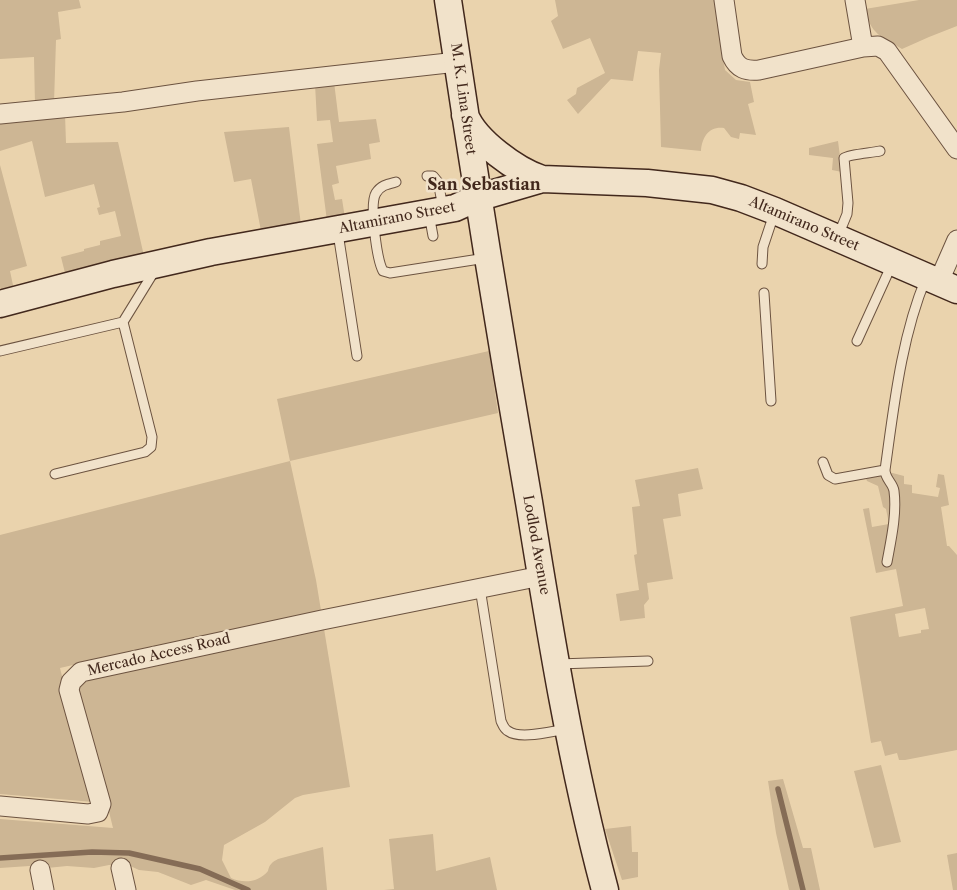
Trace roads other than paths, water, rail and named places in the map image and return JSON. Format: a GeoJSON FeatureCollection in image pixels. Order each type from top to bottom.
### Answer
{"type":"FeatureCollection","features":[{"type":"Feature","properties":{"kind":"main road","name":"M. K. Lina Street"},"geometry":{"type":"LineString","coordinates":[[448,0],[478,197]]}},
{"type":"Feature","properties":{"kind":"main road"},"geometry":{"type":"LineString","coordinates":[[465,112],[470,125],[488,144],[517,167],[542,179]]}},
{"type":"Feature","properties":{"kind":"main road","name":"Altamirano Street"},"geometry":{"type":"LineString","coordinates":[[0,304],[58,288],[211,252],[374,223],[435,220],[478,197],[542,179],[647,183],[712,190],[741,198],[941,282]]}},
{"type":"Feature","properties":{"kind":"main road","name":"Lodlod Avenue"},"geometry":{"type":"LineString","coordinates":[[478,197],[557,664],[582,799],[605,890]]}},
{"type":"Feature","properties":{"kind":"street"},"geometry":{"type":"LineString","coordinates":[[724,0],[732,56],[735,64],[741,68],[750,71],[759,70],[863,47],[878,46],[887,51],[957,149]]}},
{"type":"Feature","properties":{"kind":"street"},"geometry":{"type":"LineString","coordinates":[[855,0],[863,47]]}},
{"type":"Feature","properties":{"kind":"street"},"geometry":{"type":"LineString","coordinates":[[0,114],[123,102],[197,91],[457,62]]}},
{"type":"Feature","properties":{"kind":"street"},"geometry":{"type":"LineString","coordinates":[[941,282],[957,240]]}},
{"type":"Feature","properties":{"kind":"street"},"geometry":{"type":"LineString","coordinates":[[480,588],[541,576]]}},
{"type":"Feature","properties":{"kind":"street","name":"Mercado Access Road"},"geometry":{"type":"LineString","coordinates":[[0,806],[88,814],[98,812],[100,804],[69,690],[71,682],[81,672],[480,588]]}},
{"type":"Feature","properties":{"kind":"street"},"geometry":{"type":"LineString","coordinates":[[121,868],[126,890]]}},
{"type":"Feature","properties":{"kind":"street"},"geometry":{"type":"LineString","coordinates":[[40,870],[44,890]]}},
{"type":"Feature","properties":{"kind":"lane"},"geometry":{"type":"LineString","coordinates":[[838,238],[848,208],[844,158],[848,155],[880,152]]}},
{"type":"Feature","properties":{"kind":"lane"},"geometry":{"type":"LineString","coordinates":[[427,176],[432,176],[438,182],[435,220]]}},
{"type":"Feature","properties":{"kind":"lane"},"geometry":{"type":"LineString","coordinates":[[396,182],[381,187],[376,192],[372,204],[383,272],[390,273],[437,262],[488,258]]}},
{"type":"Feature","properties":{"kind":"lane"},"geometry":{"type":"LineString","coordinates":[[762,264],[763,247],[775,212]]}},
{"type":"Feature","properties":{"kind":"lane"},"geometry":{"type":"LineString","coordinates":[[338,229],[357,356]]}},
{"type":"Feature","properties":{"kind":"lane"},"geometry":{"type":"LineString","coordinates":[[857,341],[893,262]]}},
{"type":"Feature","properties":{"kind":"lane"},"geometry":{"type":"LineString","coordinates":[[0,351],[123,322],[160,263]]}},
{"type":"Feature","properties":{"kind":"lane"},"geometry":{"type":"LineString","coordinates":[[887,562],[894,500],[893,488],[887,479],[885,470],[906,344],[917,300],[941,282]]}},
{"type":"Feature","properties":{"kind":"lane"},"geometry":{"type":"LineString","coordinates":[[764,293],[771,401]]}},
{"type":"Feature","properties":{"kind":"lane"},"geometry":{"type":"LineString","coordinates":[[55,474],[145,452],[151,447],[152,437],[123,322]]}},
{"type":"Feature","properties":{"kind":"lane"},"geometry":{"type":"LineString","coordinates":[[822,462],[828,476],[835,479],[885,470]]}},
{"type":"Feature","properties":{"kind":"lane"},"geometry":{"type":"LineString","coordinates":[[480,588],[501,721],[505,730],[513,734],[522,735],[569,729]]}},
{"type":"Feature","properties":{"kind":"lane"},"geometry":{"type":"LineString","coordinates":[[557,664],[648,661]]}},
{"type":"Feature","properties":{"kind":"waterway"},"geometry":{"type":"LineString","coordinates":[[778,789],[803,890]]}},
{"type":"Feature","properties":{"kind":"waterway"},"geometry":{"type":"LineString","coordinates":[[0,858],[92,852],[129,853],[200,869],[248,890]]}},
{"type":"Feature","properties":{"kind":"district","name":"San Sebastian"},"geometry":{"type":"Point","coordinates":[484,185]}}]}
